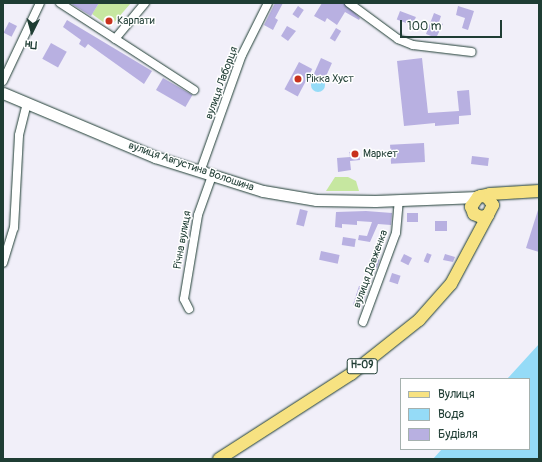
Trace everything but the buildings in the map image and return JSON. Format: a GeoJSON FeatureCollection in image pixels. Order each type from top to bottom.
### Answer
{"type":"FeatureCollection","features":[{"type":"Feature","properties":{"kind":"main road","name":"вулиця Августина Волошина"},"geometry":{"type":"LineString","coordinates":[[3,93],[136,149],[200,172],[262,191],[316,200],[399,200],[479,196],[539,190]]}},
{"type":"Feature","properties":{"kind":"main road","name":"вулиця Августина Волошина"},"geometry":{"type":"LineString","coordinates":[[490,213],[504,199],[517,192]]}},
{"type":"Feature","properties":{"kind":"main road"},"geometry":{"type":"LineString","coordinates":[[461,196],[477,216],[490,213],[493,206],[490,199],[479,196],[472,209]]}},
{"type":"Feature","properties":{"kind":"main road","name":"Н-09"},"geometry":{"type":"LineString","coordinates":[[472,209],[476,224],[474,241]]}},
{"type":"Feature","properties":{"kind":"main road","name":"Н-09"},"geometry":{"type":"LineString","coordinates":[[219,459],[351,374],[400,338],[419,320],[450,284],[490,213]]}},
{"type":"Feature","properties":{"kind":"street"},"geometry":{"type":"LineString","coordinates":[[3,82],[40,3]]}},
{"type":"Feature","properties":{"kind":"street"},"geometry":{"type":"LineString","coordinates":[[60,3],[194,90]]}},
{"type":"Feature","properties":{"kind":"street"},"geometry":{"type":"LineString","coordinates":[[115,39],[145,3]]}},
{"type":"Feature","properties":{"kind":"street","name":"вулиця Лаборця"},"geometry":{"type":"LineString","coordinates":[[200,172],[242,55],[268,3]]}},
{"type":"Feature","properties":{"kind":"street"},"geometry":{"type":"LineString","coordinates":[[349,3],[398,39],[413,45],[472,52]]}},
{"type":"Feature","properties":{"kind":"street"},"geometry":{"type":"LineString","coordinates":[[3,263],[14,228],[19,135],[27,104]]}},
{"type":"Feature","properties":{"kind":"street","name":"Річна вулиця"},"geometry":{"type":"LineString","coordinates":[[188,309],[184,299],[198,214],[212,176]]}},
{"type":"Feature","properties":{"kind":"street","name":"вулиця Довженка"},"geometry":{"type":"LineString","coordinates":[[363,322],[396,233],[399,200]]}},
{"type":"Feature","properties":{"kind":"green space","name":"Карпати"},"geometry":{"type":"Polygon","coordinates":[[[99,3],[131,3],[110,27],[92,14],[99,3]]]}},
{"type":"Feature","properties":{"kind":"green space"},"geometry":{"type":"Polygon","coordinates":[[[335,177],[348,177],[356,181],[359,191],[326,191],[335,177]]]}},
{"type":"Feature","properties":{"kind":"water"},"geometry":{"type":"Polygon","coordinates":[[[318,78],[323,80],[325,85],[323,90],[318,92],[313,90],[311,85],[313,80],[318,78]]]}},
{"type":"Feature","properties":{"kind":"water"},"geometry":{"type":"Polygon","coordinates":[[[539,344],[539,459],[433,459],[441,450],[530,450],[530,378],[508,378],[539,344]]]}},
{"type":"Feature","properties":{"kind":"place","name":"Карпати"},"geometry":{"type":"Point","coordinates":[109,21]}},
{"type":"Feature","properties":{"kind":"place","name":"Рікка Хуст"},"geometry":{"type":"Point","coordinates":[298,79]}},
{"type":"Feature","properties":{"kind":"place","name":"Маркет"},"geometry":{"type":"Point","coordinates":[355,154]}}]}
